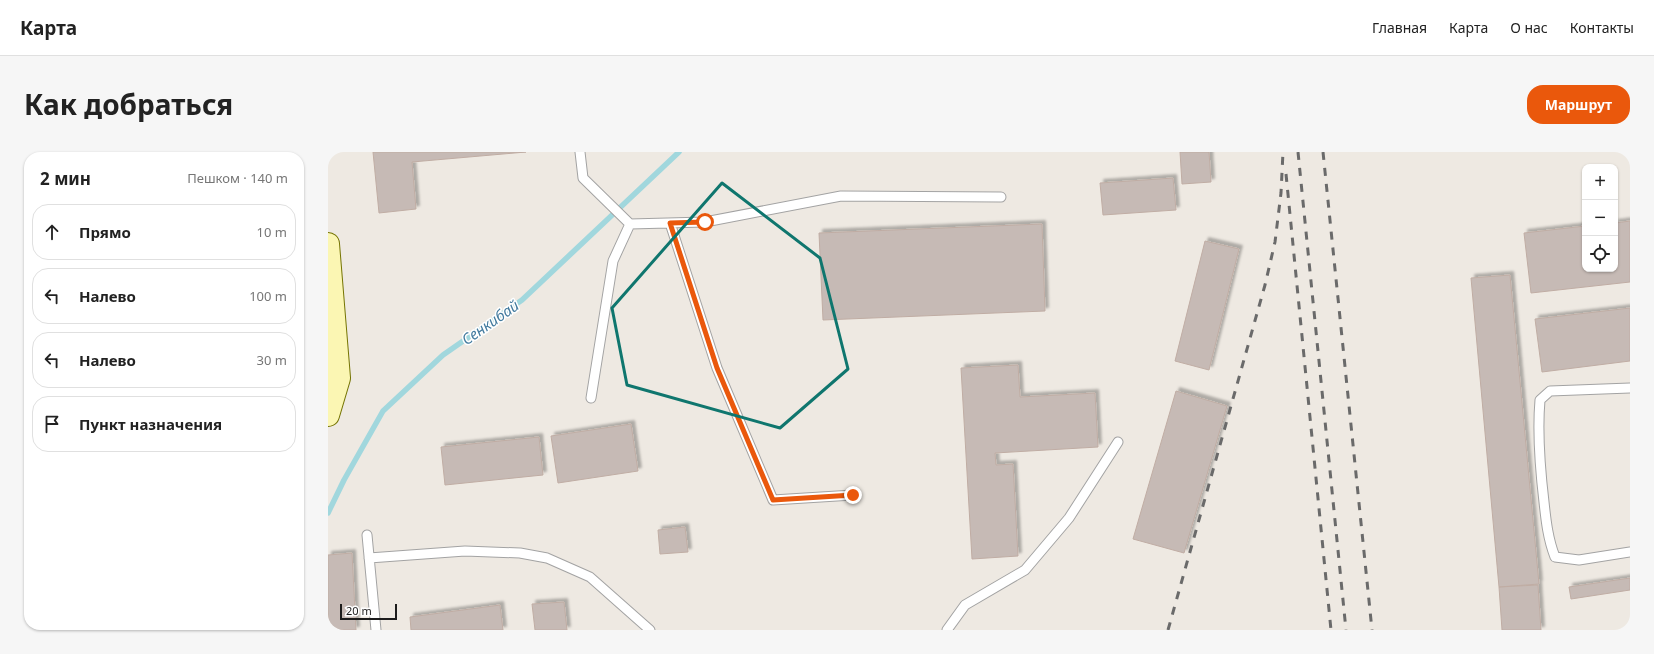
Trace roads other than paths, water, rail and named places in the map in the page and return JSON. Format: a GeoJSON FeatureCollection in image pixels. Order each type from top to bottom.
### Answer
{"type":"FeatureCollection","features":[{"type":"Feature","properties":{"kind":"street"},"geometry":{"type":"LineString","coordinates":[[328,244],[339,378],[328,415]]}},
{"type":"Feature","properties":{"kind":"lane"},"geometry":{"type":"LineString","coordinates":[[580,152],[583,178],[630,224],[705,222],[841,196],[1001,197]]}},
{"type":"Feature","properties":{"kind":"lane"},"geometry":{"type":"LineString","coordinates":[[670,223],[717,368],[773,500],[853,495]]}},
{"type":"Feature","properties":{"kind":"lane"},"geometry":{"type":"LineString","coordinates":[[591,398],[613,261],[630,224]]}},
{"type":"Feature","properties":{"kind":"lane"},"geometry":{"type":"LineString","coordinates":[[1630,388],[1550,391],[1540,400],[1538,419],[1540,467],[1549,542],[1555,557],[1579,560],[1630,552]]}},
{"type":"Feature","properties":{"kind":"lane"},"geometry":{"type":"LineString","coordinates":[[947,630],[965,605],[1025,570],[1069,518],[1118,442]]}},
{"type":"Feature","properties":{"kind":"lane"},"geometry":{"type":"LineString","coordinates":[[367,535],[376,630]]}},
{"type":"Feature","properties":{"kind":"lane"},"geometry":{"type":"LineString","coordinates":[[369,558],[465,551],[520,553],[547,558],[590,577],[650,630]]}},
{"type":"Feature","properties":{"kind":"waterway","name":"Сенкибай"},"geometry":{"type":"LineString","coordinates":[[328,513],[344,480],[383,411],[443,355],[522,300],[679,152]]}},
{"type":"Feature","properties":{"kind":"railway"},"geometry":{"type":"LineString","coordinates":[[1168,630],[1265,285],[1275,242],[1281,193],[1283,152]]}},
{"type":"Feature","properties":{"kind":"railway"},"geometry":{"type":"LineString","coordinates":[[1298,152],[1346,630]]}},
{"type":"Feature","properties":{"kind":"railway"},"geometry":{"type":"LineString","coordinates":[[1323,152],[1372,630]]}},
{"type":"Feature","properties":{"kind":"railway"},"geometry":{"type":"LineString","coordinates":[[1286,174],[1331,630]]}}]}
